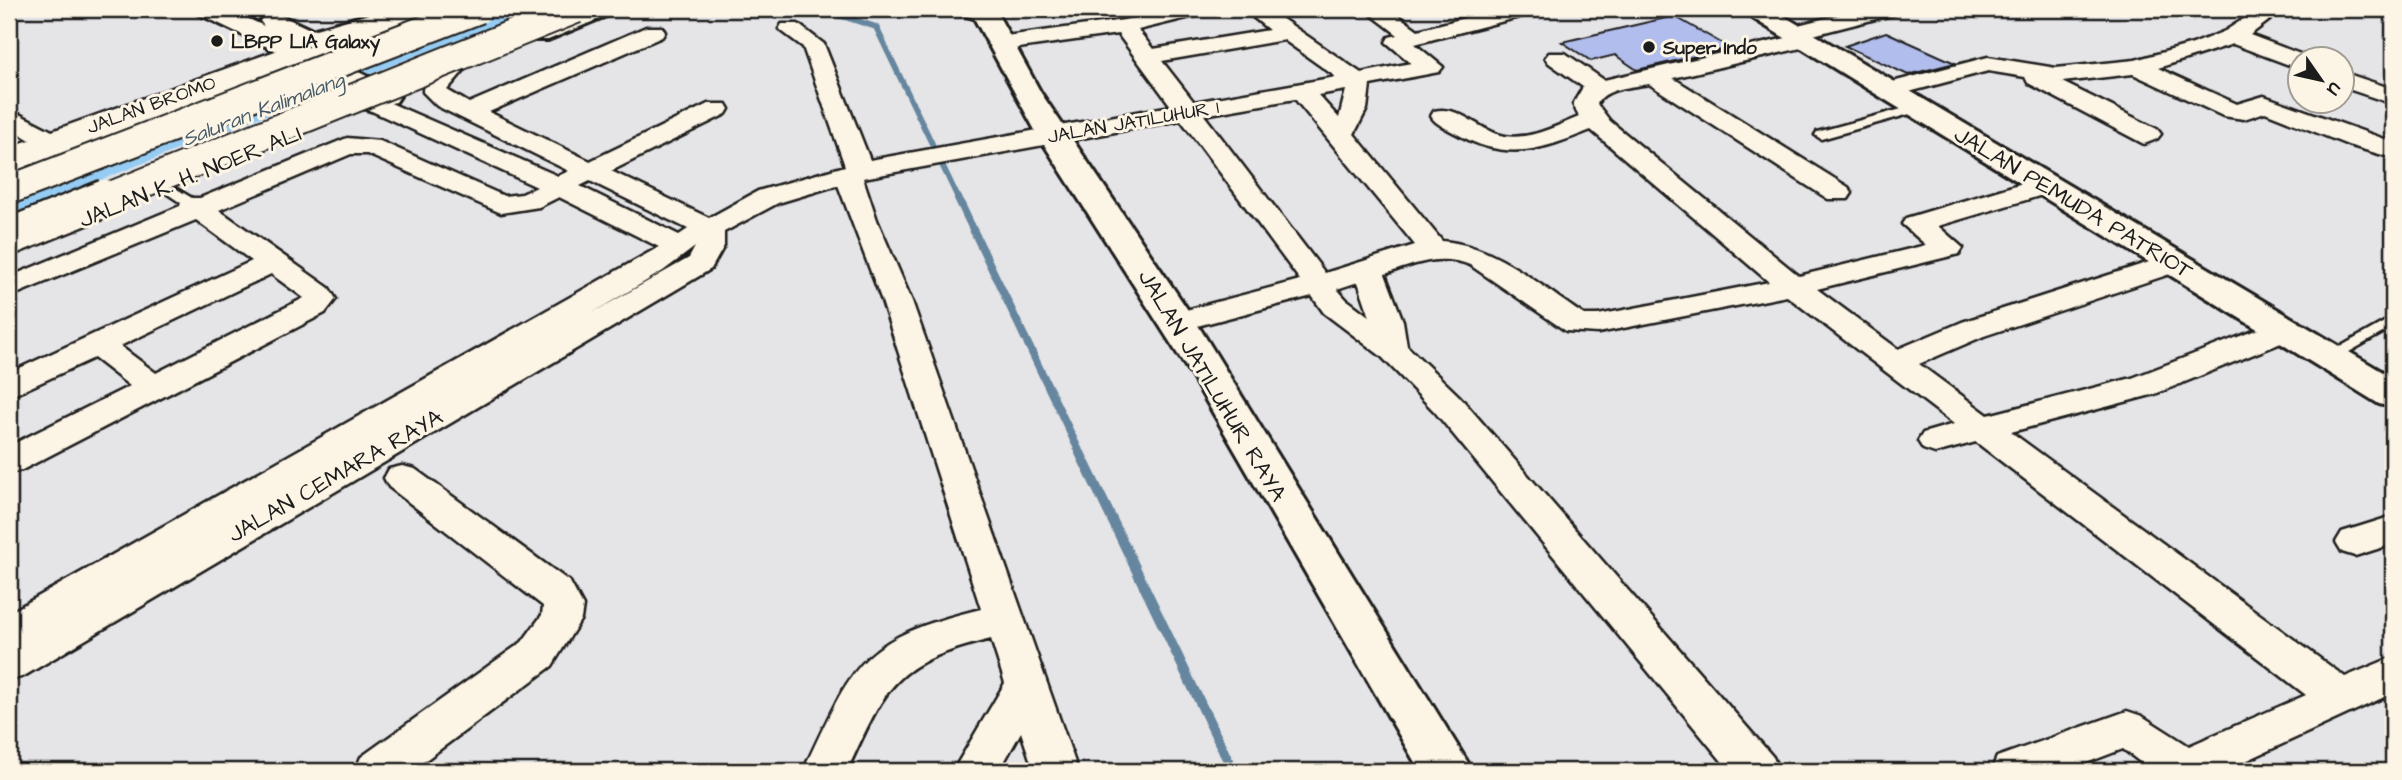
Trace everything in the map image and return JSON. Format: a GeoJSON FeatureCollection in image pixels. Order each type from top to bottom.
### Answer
{"type":"FeatureCollection","features":[{"type":"Feature","properties":{"kind":"main road"},"geometry":{"type":"LineString","coordinates":[[208,9],[304,65],[368,95]]}},
{"type":"Feature","properties":{"kind":"main road"},"geometry":{"type":"LineString","coordinates":[[249,9],[309,39],[414,9]]}},
{"type":"Feature","properties":{"kind":"main road"},"geometry":{"type":"LineString","coordinates":[[9,169],[304,65],[433,9]]}},
{"type":"Feature","properties":{"kind":"main road"},"geometry":{"type":"LineString","coordinates":[[9,190],[479,9]]}},
{"type":"Feature","properties":{"kind":"main road"},"geometry":{"type":"LineString","coordinates":[[9,237],[576,9]]}},
{"type":"Feature","properties":{"kind":"main road","name":"JALAN K. H. NOER ALI"},"geometry":{"type":"LineString","coordinates":[[9,251],[165,186],[368,95],[453,69],[602,9]]}},
{"type":"Feature","properties":{"kind":"main road","name":"JALAN PEMUDA PATRIOT"},"geometry":{"type":"LineString","coordinates":[[1755,9],[2393,395]]}},
{"type":"Feature","properties":{"kind":"main road","name":"JALAN JATILUHUR RAYA"},"geometry":{"type":"LineString","coordinates":[[987,19],[1054,134],[1178,322],[1447,771]]}},
{"type":"Feature","properties":{"kind":"street"},"geometry":{"type":"LineString","coordinates":[[339,31],[394,9]]}},
{"type":"Feature","properties":{"kind":"street"},"geometry":{"type":"LineString","coordinates":[[987,19],[1124,27],[1195,9]]}},
{"type":"Feature","properties":{"kind":"street"},"geometry":{"type":"LineString","coordinates":[[1254,9],[1357,80],[1358,99],[1351,120],[1340,134]]}},
{"type":"Feature","properties":{"kind":"street"},"geometry":{"type":"LineString","coordinates":[[1375,9],[1408,32]]}},
{"type":"Feature","properties":{"kind":"street","name":"JALAN JATILUHUR 1"},"geometry":{"type":"LineString","coordinates":[[648,282],[679,246],[776,194],[854,171],[1431,66],[1397,43],[1524,9]]}},
{"type":"Feature","properties":{"kind":"street"},"geometry":{"type":"LineString","coordinates":[[1887,9],[1800,36],[1600,88],[1586,98],[1589,114],[1793,286],[1982,427],[2376,688]]}},
{"type":"Feature","properties":{"kind":"street"},"geometry":{"type":"LineString","coordinates":[[1890,90],[1988,64],[2025,72],[2073,75],[2136,67],[2201,49],[2233,36],[2273,9]]}},
{"type":"Feature","properties":{"kind":"street"},"geometry":{"type":"LineString","coordinates":[[1124,27],[1318,285],[1348,317],[1392,349],[1447,404],[1757,771]]}},
{"type":"Feature","properties":{"kind":"street"},"geometry":{"type":"LineString","coordinates":[[790,29],[813,44],[854,171],[863,220],[897,301],[1056,771]]}},
{"type":"Feature","properties":{"kind":"street"},"geometry":{"type":"LineString","coordinates":[[468,112],[654,32]]}},
{"type":"Feature","properties":{"kind":"street"},"geometry":{"type":"LineString","coordinates":[[1147,57],[1288,33]]}},
{"type":"Feature","properties":{"kind":"street"},"geometry":{"type":"LineString","coordinates":[[2233,36],[2286,56]]}},
{"type":"Feature","properties":{"kind":"street"},"geometry":{"type":"LineString","coordinates":[[1557,58],[1600,88]]}},
{"type":"Feature","properties":{"kind":"street","name":"JALAN BROMO"},"geometry":{"type":"LineString","coordinates":[[9,156],[50,141],[304,65]]}},
{"type":"Feature","properties":{"kind":"street"},"geometry":{"type":"LineString","coordinates":[[2136,67],[2232,111],[2244,112],[2264,103],[2357,140],[2393,150]]}},
{"type":"Feature","properties":{"kind":"street"},"geometry":{"type":"LineString","coordinates":[[453,69],[435,85],[435,92],[468,112],[710,229],[710,246],[701,262],[648,282]]}},
{"type":"Feature","properties":{"kind":"street"},"geometry":{"type":"LineString","coordinates":[[2025,72],[2148,134],[2144,136]]}},
{"type":"Feature","properties":{"kind":"street"},"geometry":{"type":"LineString","coordinates":[[1653,76],[1838,193]]}},
{"type":"Feature","properties":{"kind":"street"},"geometry":{"type":"LineString","coordinates":[[2356,84],[2393,97]]}},
{"type":"Feature","properties":{"kind":"street"},"geometry":{"type":"LineString","coordinates":[[1301,91],[1340,134],[1433,249]]}},
{"type":"Feature","properties":{"kind":"street"},"geometry":{"type":"LineString","coordinates":[[368,95],[679,246]]}},
{"type":"Feature","properties":{"kind":"street"},"geometry":{"type":"LineString","coordinates":[[9,288],[194,206],[356,144],[371,146],[501,205],[529,201],[717,109]]}},
{"type":"Feature","properties":{"kind":"street"},"geometry":{"type":"LineString","coordinates":[[9,116],[50,141]]}},
{"type":"Feature","properties":{"kind":"street"},"geometry":{"type":"LineString","coordinates":[[1443,116],[1494,142],[1508,145],[1529,143],[1595,120]]}},
{"type":"Feature","properties":{"kind":"street"},"geometry":{"type":"LineString","coordinates":[[1178,322],[1318,285],[1433,249],[1459,251],[1480,259],[1565,316],[1586,325],[1793,286],[1949,248],[1916,224],[2046,185]]}},
{"type":"Feature","properties":{"kind":"street"},"geometry":{"type":"LineString","coordinates":[[9,461],[314,306],[321,299],[318,294],[194,206]]}},
{"type":"Feature","properties":{"kind":"street"},"geometry":{"type":"LineString","coordinates":[[9,386],[271,263]]}},
{"type":"Feature","properties":{"kind":"street"},"geometry":{"type":"LineString","coordinates":[[1896,362],[1973,329],[2175,263]]}},
{"type":"Feature","properties":{"kind":"street"},"geometry":{"type":"LineString","coordinates":[[1368,269],[1387,321],[1392,349]]}},
{"type":"Feature","properties":{"kind":"street","name":"JALAN CEMARA RAYA"},"geometry":{"type":"LineString","coordinates":[[9,632],[362,445],[648,282]]}},
{"type":"Feature","properties":{"kind":"street"},"geometry":{"type":"LineString","coordinates":[[1934,441],[1982,427],[2019,421],[2143,386],[2284,330]]}},
{"type":"Feature","properties":{"kind":"street"},"geometry":{"type":"LineString","coordinates":[[97,345],[154,387]]}},
{"type":"Feature","properties":{"kind":"street","name":"JALAN CEMARA RAYA"},"geometry":{"type":"LineString","coordinates":[[9,664],[362,445]]}},
{"type":"Feature","properties":{"kind":"street"},"geometry":{"type":"LineString","coordinates":[[377,771],[537,654],[561,619],[563,606],[556,593],[402,478]]}},
{"type":"Feature","properties":{"kind":"street"},"geometry":{"type":"LineString","coordinates":[[2355,542],[2393,530]]}},
{"type":"Feature","properties":{"kind":"street"},"geometry":{"type":"LineString","coordinates":[[825,771],[863,694],[888,661],[927,641],[1006,619]]}},
{"type":"Feature","properties":{"kind":"street"},"geometry":{"type":"LineString","coordinates":[[975,771],[1026,686]]}},
{"type":"Feature","properties":{"kind":"street"},"geometry":{"type":"LineString","coordinates":[[2013,771],[2127,729],[2184,769],[2376,688]]}},
{"type":"Feature","properties":{"kind":"lane"},"geometry":{"type":"LineString","coordinates":[[1821,135],[1920,107]]}},
{"type":"Feature","properties":{"kind":"lane"},"geometry":{"type":"LineString","coordinates":[[165,186],[194,206]]}},
{"type":"Feature","properties":{"kind":"lane"},"geometry":{"type":"LineString","coordinates":[[2330,357],[2393,321]]}},
{"type":"Feature","properties":{"kind":"building","name":"Super Indo"},"geometry":{"type":"Polygon","coordinates":[[[1674,16],[1730,48],[1637,70],[1615,55],[1591,61],[1562,42],[1674,16]]]}},
{"type":"Feature","properties":{"kind":"building"},"geometry":{"type":"Polygon","coordinates":[[[1886,32],[1955,63],[1908,75],[1845,46],[1886,32]]]}},
{"type":"Feature","properties":{"kind":"waterway","name":"Saluran Kalimalang"},"geometry":{"type":"LineString","coordinates":[[9,209],[518,9]]}},
{"type":"Feature","properties":{"kind":"waterway"},"geometry":{"type":"LineString","coordinates":[[820,9],[876,27],[959,200]]}},
{"type":"Feature","properties":{"kind":"waterway"},"geometry":{"type":"LineString","coordinates":[[958,198],[1081,455]]}},
{"type":"Feature","properties":{"kind":"waterway"},"geometry":{"type":"LineString","coordinates":[[1080,453],[1233,771]]}},
{"type":"Feature","properties":{"kind":"place","name":"LBPP LIA Galaxy"},"geometry":{"type":"Point","coordinates":[217,41]}},
{"type":"Feature","properties":{"kind":"place","name":"Super Indo"},"geometry":{"type":"Point","coordinates":[1649,47]}}]}
